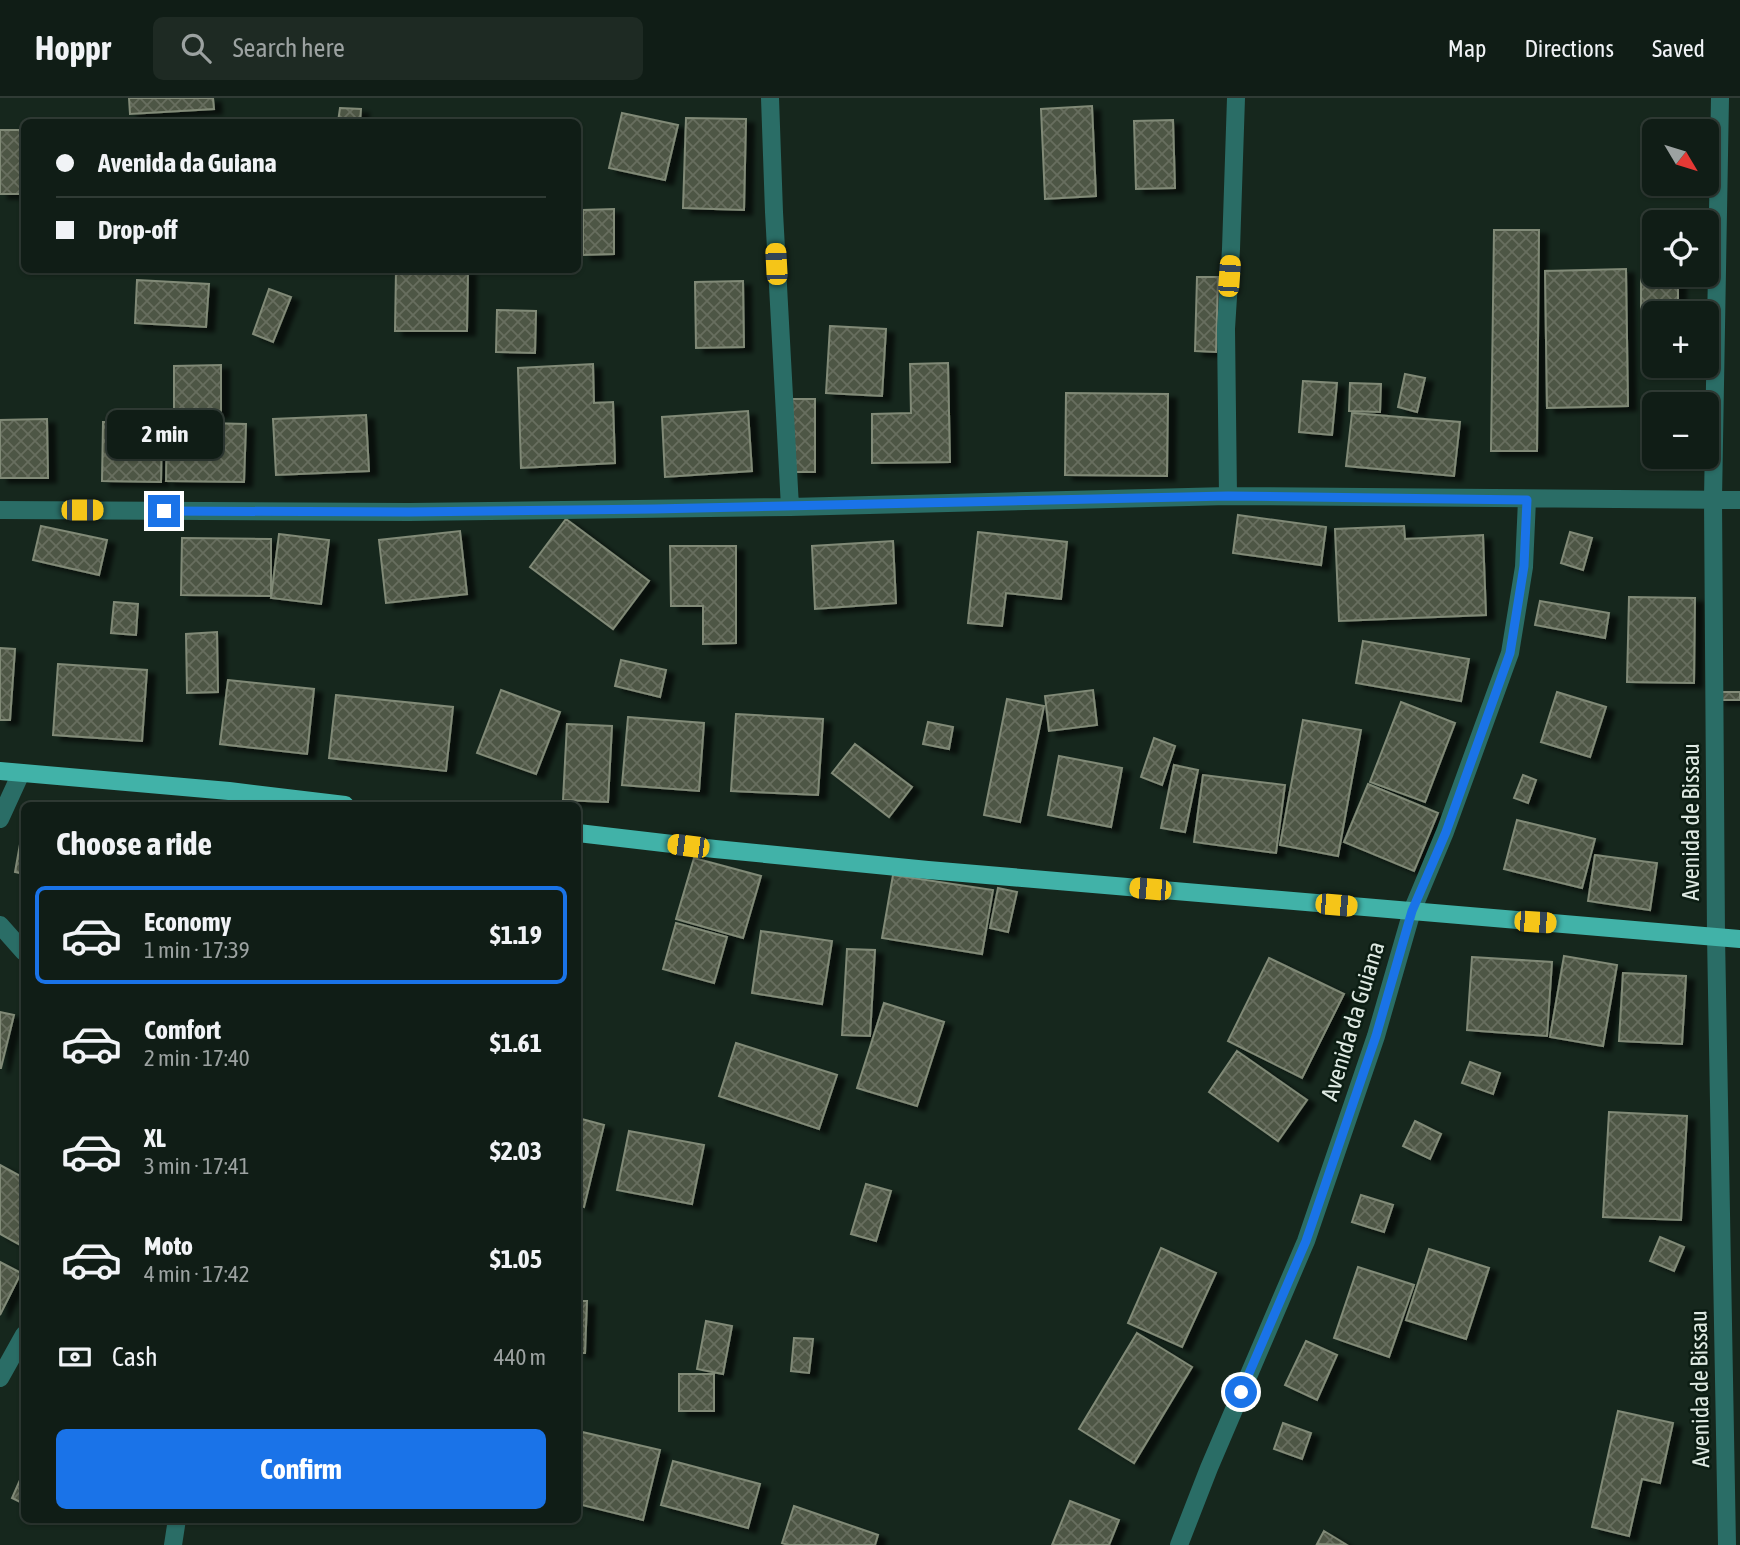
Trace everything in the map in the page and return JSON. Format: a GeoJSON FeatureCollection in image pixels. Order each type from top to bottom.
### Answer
{"type":"FeatureCollection","features":[{"type":"Feature","properties":{"kind":"main road"},"geometry":{"type":"LineString","coordinates":[[0,771],[229,791],[320,802]]}},
{"type":"Feature","properties":{"kind":"main road"},"geometry":{"type":"LineString","coordinates":[[581,833],[914,869],[1740,939]]}},
{"type":"Feature","properties":{"kind":"street"},"geometry":{"type":"LineString","coordinates":[[770,98],[790,507]]}},
{"type":"Feature","properties":{"kind":"street"},"geometry":{"type":"LineString","coordinates":[[1228,496],[1226,329],[1236,98]]}},
{"type":"Feature","properties":{"kind":"street","name":"Avenida de Bissau"},"geometry":{"type":"LineString","coordinates":[[1720,98],[1713,499],[1716,936],[1727,1545]]}},
{"type":"Feature","properties":{"kind":"street"},"geometry":{"type":"LineString","coordinates":[[0,510],[409,512],[790,507],[1228,496],[1527,500],[1740,499]]}},
{"type":"Feature","properties":{"kind":"street","name":"Avenida da Guiana"},"geometry":{"type":"LineString","coordinates":[[1179,1545],[1306,1241],[1376,1036],[1412,911],[1446,832],[1510,653],[1524,566],[1527,500]]}},
{"type":"Feature","properties":{"kind":"street"},"geometry":{"type":"LineString","coordinates":[[0,819],[21,773]]}},
{"type":"Feature","properties":{"kind":"street"},"geometry":{"type":"LineString","coordinates":[[0,925],[21,949]]}},
{"type":"Feature","properties":{"kind":"street"},"geometry":{"type":"LineString","coordinates":[[0,1378],[21,1340]]}},
{"type":"Feature","properties":{"kind":"street"},"geometry":{"type":"LineString","coordinates":[[173,1545],[176,1523]]}},
{"type":"Feature","properties":{"kind":"building"},"geometry":{"type":"Polygon","coordinates":[[[129,98],[213,98],[214,109],[130,114],[129,98]]]}},
{"type":"Feature","properties":{"kind":"building"},"geometry":{"type":"Polygon","coordinates":[[[1092,106],[1096,196],[1045,199],[1041,109],[1092,106]]]}},
{"type":"Feature","properties":{"kind":"building"},"geometry":{"type":"Polygon","coordinates":[[[340,108],[361,109],[360,119],[338,119],[340,108]]]}},
{"type":"Feature","properties":{"kind":"building"},"geometry":{"type":"Polygon","coordinates":[[[622,113],[678,125],[665,180],[609,168],[622,113]]]}},
{"type":"Feature","properties":{"kind":"building"},"geometry":{"type":"Polygon","coordinates":[[[686,118],[746,119],[744,210],[683,208],[686,118]]]}},
{"type":"Feature","properties":{"kind":"building"},"geometry":{"type":"Polygon","coordinates":[[[1173,120],[1175,188],[1136,189],[1134,121],[1173,120]]]}},
{"type":"Feature","properties":{"kind":"building"},"geometry":{"type":"Polygon","coordinates":[[[0,130],[21,130],[21,194],[0,194],[0,130]]]}},
{"type":"Feature","properties":{"kind":"building"},"geometry":{"type":"Polygon","coordinates":[[[614,209],[614,254],[583,255],[583,210],[614,209]]]}},
{"type":"Feature","properties":{"kind":"building"},"geometry":{"type":"Polygon","coordinates":[[[1494,230],[1539,230],[1537,451],[1491,451],[1494,230]]]}},
{"type":"Feature","properties":{"kind":"building"},"geometry":{"type":"Polygon","coordinates":[[[1642,240],[1642,287],[1678,287],[1678,301],[1642,301],[1641,318],[1642,240]]]}},
{"type":"Feature","properties":{"kind":"building"},"geometry":{"type":"Polygon","coordinates":[[[1626,269],[1628,406],[1547,408],[1545,271],[1626,269]]]}},
{"type":"Feature","properties":{"kind":"building"},"geometry":{"type":"Polygon","coordinates":[[[396,273],[468,273],[467,331],[395,331],[396,273]]]}},
{"type":"Feature","properties":{"kind":"building"},"geometry":{"type":"Polygon","coordinates":[[[1197,277],[1218,277],[1216,352],[1195,351],[1197,277]]]}},
{"type":"Feature","properties":{"kind":"building"},"geometry":{"type":"Polygon","coordinates":[[[137,280],[209,284],[206,327],[135,323],[137,280]]]}},
{"type":"Feature","properties":{"kind":"building"},"geometry":{"type":"Polygon","coordinates":[[[743,281],[744,347],[696,348],[695,282],[743,281]]]}},
{"type":"Feature","properties":{"kind":"building"},"geometry":{"type":"Polygon","coordinates":[[[269,289],[291,297],[273,342],[253,334],[269,289]]]}},
{"type":"Feature","properties":{"kind":"building"},"geometry":{"type":"Polygon","coordinates":[[[497,310],[536,311],[535,353],[496,352],[497,310]]]}},
{"type":"Feature","properties":{"kind":"building"},"geometry":{"type":"Polygon","coordinates":[[[830,326],[886,329],[882,396],[826,393],[830,326]]]}},
{"type":"Feature","properties":{"kind":"building"},"geometry":{"type":"Polygon","coordinates":[[[948,363],[950,462],[872,463],[872,414],[911,413],[910,364],[948,363]]]}},
{"type":"Feature","properties":{"kind":"building"},"geometry":{"type":"Polygon","coordinates":[[[593,364],[594,403],[613,402],[615,463],[521,468],[518,368],[593,364]]]}},
{"type":"Feature","properties":{"kind":"building"},"geometry":{"type":"Polygon","coordinates":[[[221,365],[221,413],[174,414],[174,366],[221,365]]]}},
{"type":"Feature","properties":{"kind":"building"},"geometry":{"type":"Polygon","coordinates":[[[1405,374],[1425,378],[1417,412],[1398,407],[1405,374]]]}},
{"type":"Feature","properties":{"kind":"building"},"geometry":{"type":"Polygon","coordinates":[[[1303,381],[1337,383],[1332,435],[1299,432],[1303,381]]]}},
{"type":"Feature","properties":{"kind":"building"},"geometry":{"type":"Polygon","coordinates":[[[1350,383],[1381,384],[1380,412],[1349,411],[1350,383]]]}},
{"type":"Feature","properties":{"kind":"building"},"geometry":{"type":"Polygon","coordinates":[[[1066,393],[1168,394],[1167,476],[1065,475],[1066,393]]]}},
{"type":"Feature","properties":{"kind":"building"},"geometry":{"type":"Polygon","coordinates":[[[792,399],[815,399],[815,472],[794,472],[792,399]]]}},
{"type":"Feature","properties":{"kind":"building"},"geometry":{"type":"Polygon","coordinates":[[[748,411],[752,471],[665,477],[662,417],[748,411]]]}},
{"type":"Feature","properties":{"kind":"building"},"geometry":{"type":"Polygon","coordinates":[[[1352,413],[1460,422],[1454,476],[1346,466],[1352,413]]]}},
{"type":"Feature","properties":{"kind":"building"},"geometry":{"type":"Polygon","coordinates":[[[366,415],[369,471],[276,475],[273,419],[366,415]]]}},
{"type":"Feature","properties":{"kind":"building"},"geometry":{"type":"Polygon","coordinates":[[[47,419],[48,478],[0,478],[0,420],[47,419]]]}},
{"type":"Feature","properties":{"kind":"building"},"geometry":{"type":"Polygon","coordinates":[[[103,422],[162,423],[161,482],[102,481],[103,422]]]}},
{"type":"Feature","properties":{"kind":"building"},"geometry":{"type":"Polygon","coordinates":[[[167,422],[246,424],[244,482],[166,481],[167,422]]]}},
{"type":"Feature","properties":{"kind":"building"},"geometry":{"type":"Polygon","coordinates":[[[1238,515],[1326,527],[1321,565],[1233,553],[1238,515]]]}},
{"type":"Feature","properties":{"kind":"building"},"geometry":{"type":"Polygon","coordinates":[[[566,519],[649,581],[613,629],[530,567],[566,519]]]}},
{"type":"Feature","properties":{"kind":"building"},"geometry":{"type":"Polygon","coordinates":[[[41,526],[107,540],[99,575],[33,560],[41,526]]]}},
{"type":"Feature","properties":{"kind":"building"},"geometry":{"type":"Polygon","coordinates":[[[1404,526],[1405,539],[1483,535],[1486,615],[1339,621],[1335,529],[1404,526]]]}},
{"type":"Feature","properties":{"kind":"building"},"geometry":{"type":"Polygon","coordinates":[[[460,531],[467,594],[386,603],[379,540],[460,531]]]}},
{"type":"Feature","properties":{"kind":"building"},"geometry":{"type":"Polygon","coordinates":[[[978,532],[1067,542],[1061,599],[1006,593],[1002,626],[968,623],[978,532]]]}},
{"type":"Feature","properties":{"kind":"building"},"geometry":{"type":"Polygon","coordinates":[[[1570,532],[1592,538],[1583,570],[1561,563],[1570,532]]]}},
{"type":"Feature","properties":{"kind":"building"},"geometry":{"type":"Polygon","coordinates":[[[279,534],[329,540],[321,604],[271,598],[279,534]]]}},
{"type":"Feature","properties":{"kind":"building"},"geometry":{"type":"Polygon","coordinates":[[[182,538],[271,539],[271,596],[181,595],[182,538]]]}},
{"type":"Feature","properties":{"kind":"building"},"geometry":{"type":"Polygon","coordinates":[[[893,541],[896,603],[815,609],[812,546],[893,541]]]}},
{"type":"Feature","properties":{"kind":"building"},"geometry":{"type":"Polygon","coordinates":[[[670,546],[736,546],[736,643],[703,644],[703,606],[671,606],[670,546]]]}},
{"type":"Feature","properties":{"kind":"building"},"geometry":{"type":"Polygon","coordinates":[[[1629,597],[1695,598],[1694,683],[1627,682],[1629,597]]]}},
{"type":"Feature","properties":{"kind":"building"},"geometry":{"type":"Polygon","coordinates":[[[1540,601],[1609,613],[1605,638],[1535,625],[1540,601]]]}},
{"type":"Feature","properties":{"kind":"building"},"geometry":{"type":"Polygon","coordinates":[[[114,602],[138,604],[136,635],[111,633],[114,602]]]}},
{"type":"Feature","properties":{"kind":"building"},"geometry":{"type":"Polygon","coordinates":[[[217,632],[218,692],[187,693],[186,634],[217,632]]]}},
{"type":"Feature","properties":{"kind":"building"},"geometry":{"type":"Polygon","coordinates":[[[1363,641],[1469,659],[1461,701],[1356,683],[1363,641]]]}},
{"type":"Feature","properties":{"kind":"building"},"geometry":{"type":"Polygon","coordinates":[[[0,648],[15,649],[10,720],[0,720],[0,648]]]}},
{"type":"Feature","properties":{"kind":"building"},"geometry":{"type":"Polygon","coordinates":[[[621,660],[666,670],[660,697],[615,686],[621,660]]]}},
{"type":"Feature","properties":{"kind":"building"},"geometry":{"type":"Polygon","coordinates":[[[58,664],[147,670],[142,741],[53,735],[58,664]]]}},
{"type":"Feature","properties":{"kind":"building"},"geometry":{"type":"Polygon","coordinates":[[[228,680],[314,689],[307,754],[220,744],[228,680]]]}},
{"type":"Feature","properties":{"kind":"building"},"geometry":{"type":"Polygon","coordinates":[[[501,690],[560,712],[536,774],[477,753],[501,690]]]}},
{"type":"Feature","properties":{"kind":"building"},"geometry":{"type":"Polygon","coordinates":[[[1093,690],[1097,725],[1049,731],[1045,696],[1093,690]]]}},
{"type":"Feature","properties":{"kind":"building"},"geometry":{"type":"Polygon","coordinates":[[[1557,692],[1606,707],[1590,757],[1541,742],[1557,692]]]}},
{"type":"Feature","properties":{"kind":"building"},"geometry":{"type":"Polygon","coordinates":[[[1718,692],[1740,692],[1740,700],[1718,700],[1718,692]]]}},
{"type":"Feature","properties":{"kind":"building"},"geometry":{"type":"Polygon","coordinates":[[[336,695],[453,707],[446,771],[329,758],[336,695]]]}},
{"type":"Feature","properties":{"kind":"building"},"geometry":{"type":"Polygon","coordinates":[[[1007,699],[1044,706],[1020,822],[984,815],[1007,699]]]}},
{"type":"Feature","properties":{"kind":"building"},"geometry":{"type":"Polygon","coordinates":[[[1401,702],[1455,723],[1425,802],[1370,782],[1401,702]]]}},
{"type":"Feature","properties":{"kind":"building"},"geometry":{"type":"Polygon","coordinates":[[[736,714],[823,719],[818,795],[731,791],[736,714]]]}},
{"type":"Feature","properties":{"kind":"building"},"geometry":{"type":"Polygon","coordinates":[[[628,717],[704,723],[699,791],[622,785],[628,717]]]}},
{"type":"Feature","properties":{"kind":"building"},"geometry":{"type":"Polygon","coordinates":[[[1303,720],[1361,730],[1338,856],[1280,845],[1303,720]]]}},
{"type":"Feature","properties":{"kind":"building"},"geometry":{"type":"Polygon","coordinates":[[[928,722],[953,727],[949,749],[923,744],[928,722]]]}},
{"type":"Feature","properties":{"kind":"building"},"geometry":{"type":"Polygon","coordinates":[[[567,724],[612,726],[608,802],[563,800],[567,724]]]}},
{"type":"Feature","properties":{"kind":"building"},"geometry":{"type":"Polygon","coordinates":[[[1154,738],[1175,746],[1162,785],[1141,777],[1154,738]]]}},
{"type":"Feature","properties":{"kind":"building"},"geometry":{"type":"Polygon","coordinates":[[[855,744],[912,787],[889,817],[832,773],[855,744]]]}},
{"type":"Feature","properties":{"kind":"building"},"geometry":{"type":"Polygon","coordinates":[[[1059,756],[1122,768],[1111,827],[1048,815],[1059,756]]]}},
{"type":"Feature","properties":{"kind":"building"},"geometry":{"type":"Polygon","coordinates":[[[1174,765],[1198,770],[1185,832],[1161,828],[1174,765]]]}},
{"type":"Feature","properties":{"kind":"building"},"geometry":{"type":"Polygon","coordinates":[[[1203,775],[1285,785],[1276,853],[1194,842],[1203,775]]]}},
{"type":"Feature","properties":{"kind":"building"},"geometry":{"type":"Polygon","coordinates":[[[1523,775],[1536,780],[1528,803],[1514,798],[1523,775]]]}},
{"type":"Feature","properties":{"kind":"building"},"geometry":{"type":"Polygon","coordinates":[[[1368,784],[1438,813],[1414,871],[1344,842],[1368,784]]]}},
{"type":"Feature","properties":{"kind":"building"},"geometry":{"type":"Polygon","coordinates":[[[1517,820],[1595,839],[1582,888],[1504,869],[1517,820]]]}},
{"type":"Feature","properties":{"kind":"building"},"geometry":{"type":"Polygon","coordinates":[[[21,839],[21,873],[15,872],[21,839]]]}},
{"type":"Feature","properties":{"kind":"building"},"geometry":{"type":"Polygon","coordinates":[[[1595,855],[1657,863],[1650,910],[1588,901],[1595,855]]]}},
{"type":"Feature","properties":{"kind":"building"},"geometry":{"type":"Polygon","coordinates":[[[694,858],[761,876],[743,938],[676,919],[694,858]]]}},
{"type":"Feature","properties":{"kind":"building"},"geometry":{"type":"Polygon","coordinates":[[[893,875],[993,890],[982,954],[882,938],[893,875]]]}},
{"type":"Feature","properties":{"kind":"building"},"geometry":{"type":"Polygon","coordinates":[[[998,888],[1017,892],[1008,932],[990,928],[998,888]]]}},
{"type":"Feature","properties":{"kind":"building"},"geometry":{"type":"Polygon","coordinates":[[[676,923],[727,937],[714,983],[663,969],[676,923]]]}},
{"type":"Feature","properties":{"kind":"building"},"geometry":{"type":"Polygon","coordinates":[[[761,931],[832,941],[822,1004],[752,993],[761,931]]]}},
{"type":"Feature","properties":{"kind":"building"},"geometry":{"type":"Polygon","coordinates":[[[847,949],[875,950],[870,1036],[842,1035],[847,949]]]}},
{"type":"Feature","properties":{"kind":"building"},"geometry":{"type":"Polygon","coordinates":[[[1564,956],[1617,965],[1603,1046],[1550,1037],[1564,956]]]}},
{"type":"Feature","properties":{"kind":"building"},"geometry":{"type":"Polygon","coordinates":[[[1472,957],[1552,962],[1547,1036],[1467,1030],[1472,957]]]}},
{"type":"Feature","properties":{"kind":"building"},"geometry":{"type":"Polygon","coordinates":[[[1269,958],[1344,994],[1302,1078],[1228,1041],[1269,958]]]}},
{"type":"Feature","properties":{"kind":"building"},"geometry":{"type":"Polygon","coordinates":[[[1623,973],[1686,976],[1682,1044],[1619,1041],[1623,973]]]}},
{"type":"Feature","properties":{"kind":"building"},"geometry":{"type":"Polygon","coordinates":[[[884,1003],[944,1022],[917,1106],[857,1088],[884,1003]]]}},
{"type":"Feature","properties":{"kind":"building"},"geometry":{"type":"Polygon","coordinates":[[[0,1012],[14,1015],[1,1068],[0,1068],[0,1012]]]}},
{"type":"Feature","properties":{"kind":"building"},"geometry":{"type":"Polygon","coordinates":[[[736,1043],[837,1075],[819,1129],[719,1096],[736,1043]]]}},
{"type":"Feature","properties":{"kind":"building"},"geometry":{"type":"Polygon","coordinates":[[[1237,1051],[1307,1100],[1278,1141],[1209,1092],[1237,1051]]]}},
{"type":"Feature","properties":{"kind":"building"},"geometry":{"type":"Polygon","coordinates":[[[1470,1062],[1500,1073],[1493,1094],[1462,1083],[1470,1062]]]}},
{"type":"Feature","properties":{"kind":"building"},"geometry":{"type":"Polygon","coordinates":[[[1609,1112],[1687,1116],[1681,1220],[1603,1217],[1609,1112]]]}},
{"type":"Feature","properties":{"kind":"building"},"geometry":{"type":"Polygon","coordinates":[[[581,1119],[604,1125],[584,1207],[581,1206],[581,1119]]]}},
{"type":"Feature","properties":{"kind":"building"},"geometry":{"type":"Polygon","coordinates":[[[1415,1121],[1441,1134],[1430,1159],[1403,1146],[1415,1121]]]}},
{"type":"Feature","properties":{"kind":"building"},"geometry":{"type":"Polygon","coordinates":[[[629,1131],[704,1145],[692,1204],[617,1190],[629,1131]]]}},
{"type":"Feature","properties":{"kind":"building"},"geometry":{"type":"Polygon","coordinates":[[[0,1165],[21,1176],[21,1245],[0,1234],[0,1165]]]}},
{"type":"Feature","properties":{"kind":"building"},"geometry":{"type":"Polygon","coordinates":[[[866,1184],[891,1191],[876,1241],[851,1234],[866,1184]]]}},
{"type":"Feature","properties":{"kind":"building"},"geometry":{"type":"Polygon","coordinates":[[[1361,1195],[1393,1205],[1384,1232],[1352,1222],[1361,1195]]]}},
{"type":"Feature","properties":{"kind":"building"},"geometry":{"type":"Polygon","coordinates":[[[1660,1237],[1684,1247],[1674,1271],[1650,1261],[1660,1237]]]}},
{"type":"Feature","properties":{"kind":"building"},"geometry":{"type":"Polygon","coordinates":[[[1161,1248],[1216,1273],[1182,1347],[1128,1323],[1161,1248]]]}},
{"type":"Feature","properties":{"kind":"building"},"geometry":{"type":"Polygon","coordinates":[[[1429,1249],[1489,1268],[1466,1339],[1406,1320],[1429,1249]]]}},
{"type":"Feature","properties":{"kind":"building"},"geometry":{"type":"Polygon","coordinates":[[[0,1262],[21,1273],[0,1315],[0,1262]]]}},
{"type":"Feature","properties":{"kind":"building"},"geometry":{"type":"Polygon","coordinates":[[[1358,1267],[1414,1285],[1389,1357],[1334,1338],[1358,1267]]]}},
{"type":"Feature","properties":{"kind":"building"},"geometry":{"type":"Polygon","coordinates":[[[581,1301],[587,1301],[585,1353],[581,1353],[581,1301]]]}},
{"type":"Feature","properties":{"kind":"building"},"geometry":{"type":"Polygon","coordinates":[[[706,1321],[732,1326],[723,1374],[697,1369],[706,1321]]]}},
{"type":"Feature","properties":{"kind":"building"},"geometry":{"type":"Polygon","coordinates":[[[1137,1333],[1192,1367],[1134,1463],[1079,1429],[1137,1333]]]}},
{"type":"Feature","properties":{"kind":"building"},"geometry":{"type":"Polygon","coordinates":[[[794,1338],[813,1339],[809,1373],[791,1371],[794,1338]]]}},
{"type":"Feature","properties":{"kind":"building"},"geometry":{"type":"Polygon","coordinates":[[[1306,1341],[1337,1355],[1317,1400],[1285,1385],[1306,1341]]]}},
{"type":"Feature","properties":{"kind":"building"},"geometry":{"type":"Polygon","coordinates":[[[679,1374],[714,1374],[714,1411],[679,1411],[679,1374]]]}},
{"type":"Feature","properties":{"kind":"building"},"geometry":{"type":"Polygon","coordinates":[[[1618,1411],[1673,1423],[1660,1483],[1642,1479],[1629,1536],[1592,1527],[1618,1411]]]}},
{"type":"Feature","properties":{"kind":"building"},"geometry":{"type":"Polygon","coordinates":[[[1283,1423],[1311,1433],[1302,1459],[1274,1449],[1283,1423]]]}},
{"type":"Feature","properties":{"kind":"building"},"geometry":{"type":"Polygon","coordinates":[[[581,1432],[660,1450],[643,1520],[581,1505],[581,1432]]]}},
{"type":"Feature","properties":{"kind":"building"},"geometry":{"type":"Polygon","coordinates":[[[673,1461],[760,1484],[748,1528],[661,1505],[673,1461]]]}},
{"type":"Feature","properties":{"kind":"building"},"geometry":{"type":"Polygon","coordinates":[[[21,1478],[21,1502],[12,1498],[21,1478]]]}},
{"type":"Feature","properties":{"kind":"building"},"geometry":{"type":"Polygon","coordinates":[[[1070,1501],[1119,1520],[1109,1545],[1052,1545],[1070,1501]]]}},
{"type":"Feature","properties":{"kind":"building"},"geometry":{"type":"Polygon","coordinates":[[[794,1506],[878,1535],[875,1545],[782,1543],[794,1506]]]}},
{"type":"Feature","properties":{"kind":"building"},"geometry":{"type":"Polygon","coordinates":[[[1324,1531],[1347,1545],[1317,1544],[1324,1531]]]}},
{"type":"Feature","properties":{"kind":"route"},"geometry":{"type":"LineString","coordinates":[[164,511],[654,509],[1228,496],[1527,500],[1524,566],[1510,653],[1446,832],[1412,911],[1376,1036],[1306,1241],[1241,1392]]}}]}
